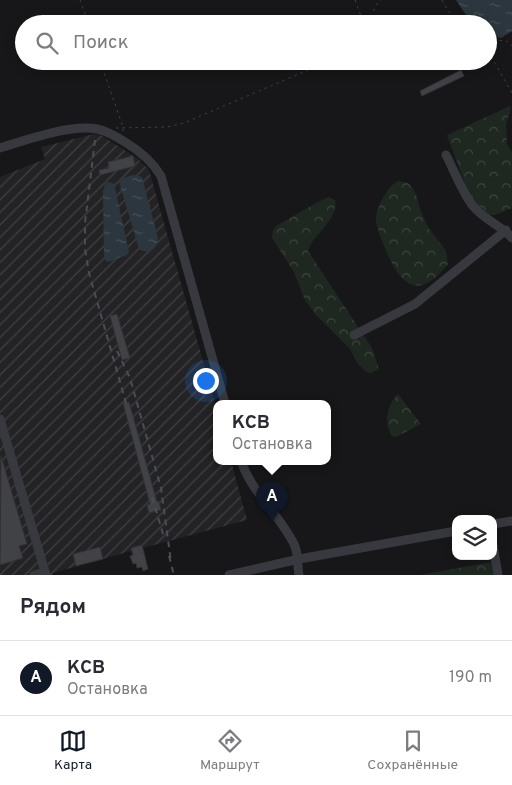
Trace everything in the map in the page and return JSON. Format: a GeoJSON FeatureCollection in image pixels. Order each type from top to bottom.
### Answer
{"type":"FeatureCollection","features":[{"type":"Feature","properties":{"kind":"street"},"geometry":{"type":"LineString","coordinates":[[0,148],[68,130],[82,128],[99,129],[135,148],[149,159],[161,176],[224,400]]}},
{"type":"Feature","properties":{"kind":"street"},"geometry":{"type":"LineString","coordinates":[[446,155],[472,206],[484,217],[506,230],[512,238]]}},
{"type":"Feature","properties":{"kind":"street"},"geometry":{"type":"LineString","coordinates":[[354,335],[415,304],[506,230]]}},
{"type":"Feature","properties":{"kind":"street"},"geometry":{"type":"LineString","coordinates":[[0,419],[45,573],[34,575]]}},
{"type":"Feature","properties":{"kind":"street"},"geometry":{"type":"LineString","coordinates":[[243,465],[248,479],[294,544],[299,559],[299,575]]}},
{"type":"Feature","properties":{"kind":"street"},"geometry":{"type":"LineString","coordinates":[[497,523],[512,521]]}},
{"type":"Feature","properties":{"kind":"street"},"geometry":{"type":"LineString","coordinates":[[229,575],[299,559],[452,532]]}},
{"type":"Feature","properties":{"kind":"street"},"geometry":{"type":"LineString","coordinates":[[496,560],[498,575]]}},
{"type":"Feature","properties":{"kind":"path"},"geometry":{"type":"LineString","coordinates":[[80,0],[86,15]]}},
{"type":"Feature","properties":{"kind":"path"},"geometry":{"type":"LineString","coordinates":[[355,0],[361,15]]}},
{"type":"Feature","properties":{"kind":"path"},"geometry":{"type":"LineString","coordinates":[[373,15],[377,3],[381,0]]}},
{"type":"Feature","properties":{"kind":"path"},"geometry":{"type":"LineString","coordinates":[[442,0],[452,15]]}},
{"type":"Feature","properties":{"kind":"path"},"geometry":{"type":"LineString","coordinates":[[497,41],[505,40],[512,46]]}},
{"type":"Feature","properties":{"kind":"path"},"geometry":{"type":"LineString","coordinates":[[497,67],[512,93]]}},
{"type":"Feature","properties":{"kind":"path"},"geometry":{"type":"LineString","coordinates":[[103,70],[123,127]]}},
{"type":"Feature","properties":{"kind":"path"},"geometry":{"type":"LineString","coordinates":[[115,128],[168,127],[184,123],[308,70]]}},
{"type":"Feature","properties":{"kind":"shaded area"},"geometry":{"type":"Polygon","coordinates":[[[94,134],[102,136],[137,158],[149,170],[214,400],[213,465],[232,465],[247,520],[143,548],[148,569],[143,571],[142,567],[137,568],[136,564],[133,564],[130,556],[133,555],[131,551],[53,573],[53,575],[0,575],[0,177],[45,159],[41,147],[94,134]]]}},
{"type":"Feature","properties":{"kind":"green space"},"geometry":{"type":"Polygon","coordinates":[[[510,106],[506,124],[507,144],[512,153],[512,208],[495,215],[488,215],[471,200],[447,135],[510,106]]]}},
{"type":"Feature","properties":{"kind":"green space"},"geometry":{"type":"Polygon","coordinates":[[[399,181],[408,183],[413,188],[428,227],[446,251],[448,264],[429,282],[421,285],[413,285],[406,282],[399,275],[387,253],[376,223],[383,197],[399,181]]]}},
{"type":"Feature","properties":{"kind":"green space"},"geometry":{"type":"Polygon","coordinates":[[[329,197],[335,200],[333,214],[314,239],[308,251],[372,348],[379,369],[371,373],[365,371],[356,361],[350,349],[315,314],[304,298],[294,272],[272,238],[276,226],[329,197]]]}},
{"type":"Feature","properties":{"kind":"green space"},"geometry":{"type":"Polygon","coordinates":[[[398,394],[421,424],[396,437],[392,436],[389,431],[387,420],[391,403],[398,394]]]}},
{"type":"Feature","properties":{"kind":"green space"},"geometry":{"type":"Polygon","coordinates":[[[491,562],[493,575],[420,575],[491,562]]]}},
{"type":"Feature","properties":{"kind":"water"},"geometry":{"type":"Polygon","coordinates":[[[456,0],[512,0],[512,31],[501,38],[497,36],[497,15],[466,15],[456,0]]]}},
{"type":"Feature","properties":{"kind":"water"},"geometry":{"type":"Polygon","coordinates":[[[133,175],[142,177],[158,238],[156,245],[150,251],[139,249],[119,182],[120,179],[133,175]]]}},
{"type":"Feature","properties":{"kind":"water"},"geometry":{"type":"Polygon","coordinates":[[[108,182],[114,184],[129,252],[127,255],[108,262],[105,260],[104,255],[103,191],[105,184],[108,182]]]}},
{"type":"Feature","properties":{"kind":"building"},"geometry":{"type":"Polygon","coordinates":[[[461,70],[464,76],[422,96],[420,91],[461,70]]]}},
{"type":"Feature","properties":{"kind":"building"},"geometry":{"type":"Polygon","coordinates":[[[133,156],[135,166],[100,175],[99,170],[109,168],[108,162],[133,156]]]}},
{"type":"Feature","properties":{"kind":"building"},"geometry":{"type":"Polygon","coordinates":[[[117,314],[130,358],[122,360],[110,316],[117,314]]]}},
{"type":"Feature","properties":{"kind":"building"},"geometry":{"type":"Polygon","coordinates":[[[129,402],[157,502],[159,501],[161,510],[149,513],[147,505],[150,504],[123,403],[129,402]]]}},
{"type":"Feature","properties":{"kind":"building"},"geometry":{"type":"Polygon","coordinates":[[[1,456],[27,544],[19,546],[23,558],[0,565],[1,456]]]}},
{"type":"Feature","properties":{"kind":"building"},"geometry":{"type":"Polygon","coordinates":[[[142,545],[148,569],[143,571],[142,567],[137,568],[136,563],[133,564],[130,556],[133,555],[131,548],[142,545]]]}},
{"type":"Feature","properties":{"kind":"building"},"geometry":{"type":"Polygon","coordinates":[[[100,547],[103,559],[76,566],[73,554],[100,547]]]}},
{"type":"Feature","properties":{"kind":"railway"},"geometry":{"type":"LineString","coordinates":[[95,140],[85,223],[85,249],[89,273],[126,403]]}},
{"type":"Feature","properties":{"kind":"railway"},"geometry":{"type":"LineString","coordinates":[[117,351],[130,378],[161,488],[171,562]]}},
{"type":"Feature","properties":{"kind":"railway"},"geometry":{"type":"LineString","coordinates":[[152,497],[163,534]]}},
{"type":"Feature","properties":{"kind":"railway"},"geometry":{"type":"LineString","coordinates":[[169,556],[174,575]]}},
{"type":"Feature","properties":{"kind":"place","name":"КСВ"},"geometry":{"type":"Point","coordinates":[272,522]}}]}
